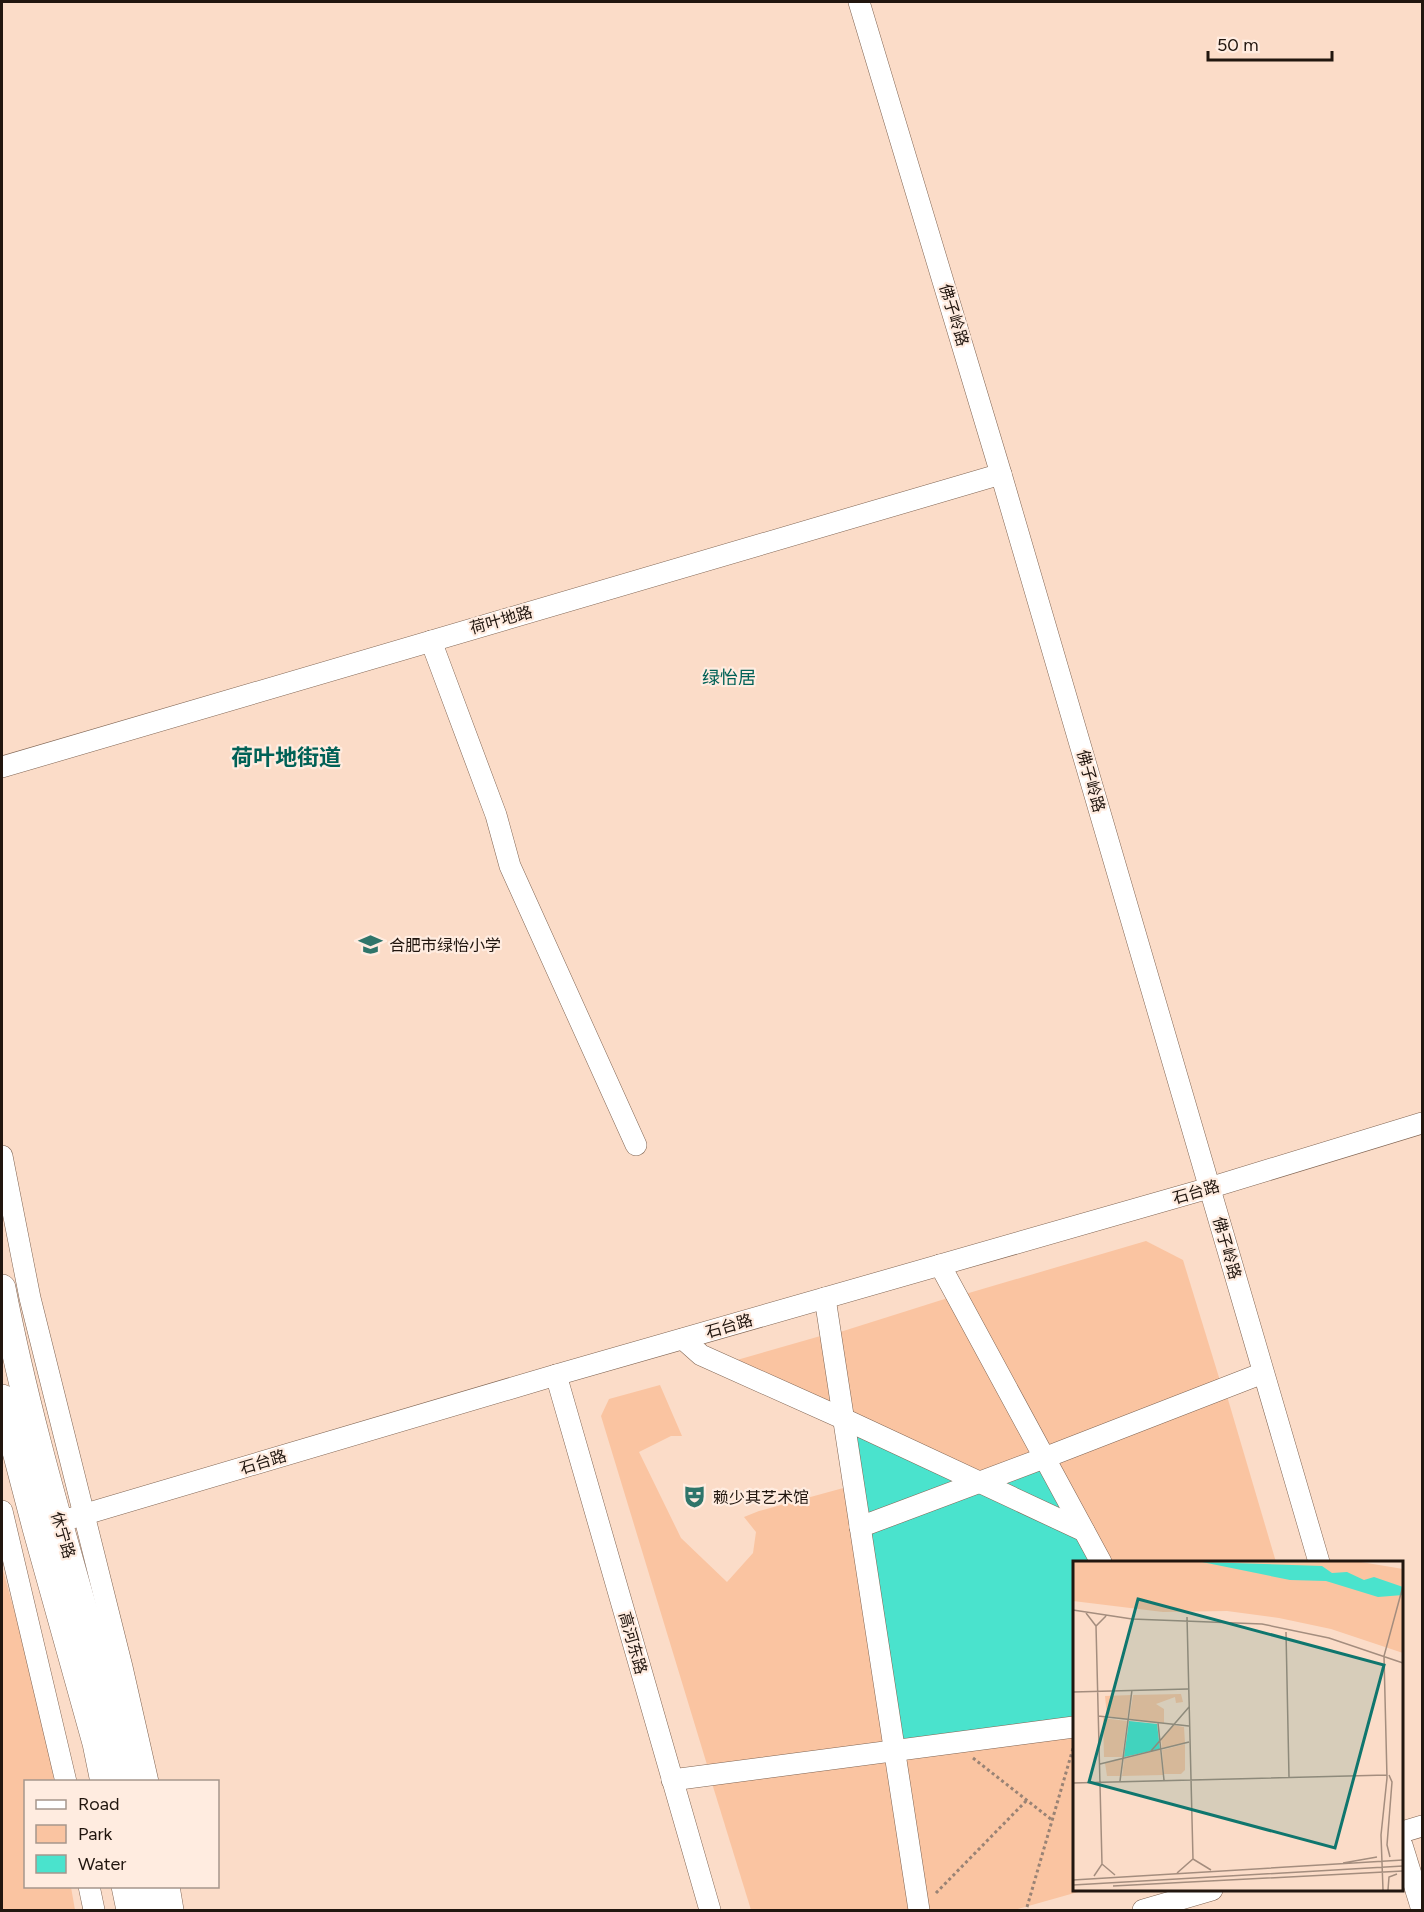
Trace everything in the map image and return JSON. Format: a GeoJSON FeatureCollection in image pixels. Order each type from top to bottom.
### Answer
{"type":"FeatureCollection","features":[{"type":"Feature","properties":{"kind":"main road","name":"休宁路"},"geometry":{"type":"LineString","coordinates":[[2,1288],[13,1349],[120,1739],[129,1780]]}},
{"type":"Feature","properties":{"kind":"main road","name":"休宁路"},"geometry":{"type":"LineString","coordinates":[[2,1398],[60,1522],[104,1780]]}},
{"type":"Feature","properties":{"kind":"main road"},"geometry":{"type":"LineString","coordinates":[[125,1888],[130,1911]]}},
{"type":"Feature","properties":{"kind":"main road"},"geometry":{"type":"LineString","coordinates":[[150,1888],[155,1911]]}},
{"type":"Feature","properties":{"kind":"street","name":"佛子岭路"},"geometry":{"type":"LineString","coordinates":[[859,2],[1001,474],[1318,1561]]}},
{"type":"Feature","properties":{"kind":"street","name":"荷叶地路"},"geometry":{"type":"LineString","coordinates":[[2,767],[1001,474]]}},
{"type":"Feature","properties":{"kind":"street"},"geometry":{"type":"LineString","coordinates":[[431,641],[496,815],[510,866],[636,1145]]}},
{"type":"Feature","properties":{"kind":"street","name":"石台路"},"geometry":{"type":"LineString","coordinates":[[60,1522],[556,1375],[1209,1188],[1422,1123]]}},
{"type":"Feature","properties":{"kind":"street"},"geometry":{"type":"LineString","coordinates":[[2,1156],[30,1298],[60,1522],[122,1667],[147,1780]]}},
{"type":"Feature","properties":{"kind":"street"},"geometry":{"type":"LineString","coordinates":[[940,1265],[1100,1561]]}},
{"type":"Feature","properties":{"kind":"street"},"geometry":{"type":"LineString","coordinates":[[825,1298],[918,1910]]}},
{"type":"Feature","properties":{"kind":"street"},"geometry":{"type":"LineString","coordinates":[[683,1339],[701,1355],[1084,1531]]}},
{"type":"Feature","properties":{"kind":"street"},"geometry":{"type":"LineString","coordinates":[[860,1527],[1263,1373]]}},
{"type":"Feature","properties":{"kind":"street","name":"高河东路"},"geometry":{"type":"LineString","coordinates":[[556,1375],[710,1911]]}},
{"type":"Feature","properties":{"kind":"street"},"geometry":{"type":"LineString","coordinates":[[2,1510],[66,1780]]}},
{"type":"Feature","properties":{"kind":"street"},"geometry":{"type":"LineString","coordinates":[[672,1779],[1073,1727]]}},
{"type":"Feature","properties":{"kind":"street"},"geometry":{"type":"LineString","coordinates":[[1403,1831],[1422,1826]]}},
{"type":"Feature","properties":{"kind":"street"},"geometry":{"type":"LineString","coordinates":[[1403,1851],[1422,1911]]}},
{"type":"Feature","properties":{"kind":"street"},"geometry":{"type":"LineString","coordinates":[[89,1888],[94,1911]]}},
{"type":"Feature","properties":{"kind":"street"},"geometry":{"type":"LineString","coordinates":[[169,1888],[173,1911]]}},
{"type":"Feature","properties":{"kind":"street"},"geometry":{"type":"LineString","coordinates":[[1143,1911],[1209,1891]]}},
{"type":"Feature","properties":{"kind":"path"},"geometry":{"type":"LineString","coordinates":[[1026,1907],[1073,1747]]}},
{"type":"Feature","properties":{"kind":"path"},"geometry":{"type":"LineString","coordinates":[[971,1756],[1052,1820]]}},
{"type":"Feature","properties":{"kind":"path"},"geometry":{"type":"LineString","coordinates":[[918,1910],[952,1879],[1027,1800]]}},
{"type":"Feature","properties":{"kind":"green space"},"geometry":{"type":"Polygon","coordinates":[[[1146,1241],[1183,1260],[1221,1384],[1047,1451],[962,1295],[1146,1241]]]}},
{"type":"Feature","properties":{"kind":"green space"},"geometry":{"type":"Polygon","coordinates":[[[951,1297],[1035,1456],[975,1478],[849,1419],[837,1333],[951,1297]]]}},
{"type":"Feature","properties":{"kind":"green space"},"geometry":{"type":"Polygon","coordinates":[[[824,1335],[835,1411],[730,1362],[824,1335]]]}},
{"type":"Feature","properties":{"kind":"green space"},"geometry":{"type":"Polygon","coordinates":[[[660,1385],[682,1436],[671,1436],[639,1452],[681,1538],[727,1582],[753,1553],[756,1532],[744,1517],[847,1487],[886,1745],[708,1768],[601,1416],[609,1399],[660,1385]]]}},
{"type":"Feature","properties":{"kind":"green space"},"geometry":{"type":"Polygon","coordinates":[[[1227,1396],[1276,1561],[1106,1561],[1053,1463],[1227,1396]]]}},
{"type":"Feature","properties":{"kind":"green space"},"geometry":{"type":"Polygon","coordinates":[[[2,1567],[43,1713],[54,1780],[24,1780],[24,1888],[71,1888],[75,1910],[2,1910],[2,1567]]]}},
{"type":"Feature","properties":{"kind":"green space"},"geometry":{"type":"Polygon","coordinates":[[[1073,1735],[1073,1891],[1081,1891],[1014,1910],[924,1910],[902,1757],[1073,1735]]]}},
{"type":"Feature","properties":{"kind":"green space"},"geometry":{"type":"Polygon","coordinates":[[[889,1759],[912,1910],[751,1910],[711,1780],[889,1759]]]}},
{"type":"Feature","properties":{"kind":"water"},"geometry":{"type":"Polygon","coordinates":[[[849,1425],[968,1480],[864,1519],[849,1425]]]}},
{"type":"Feature","properties":{"kind":"water"},"geometry":{"type":"Polygon","coordinates":[[[1043,1466],[1094,1561],[1073,1561],[1073,1721],[901,1744],[867,1532],[1043,1466]]]}},
{"type":"Feature","properties":{"kind":"place","name":"合肥市绿怡小学"},"geometry":{"type":"Point","coordinates":[371,945]}},
{"type":"Feature","properties":{"kind":"place","name":"赖少其艺术馆"},"geometry":{"type":"Point","coordinates":[695,1497]}},
{"type":"Feature","properties":{"kind":"district","name":"绿怡居"},"geometry":{"type":"Point","coordinates":[729,678]}},
{"type":"Feature","properties":{"kind":"district","name":"荷叶地街道"},"geometry":{"type":"Point","coordinates":[286,757]}}]}
